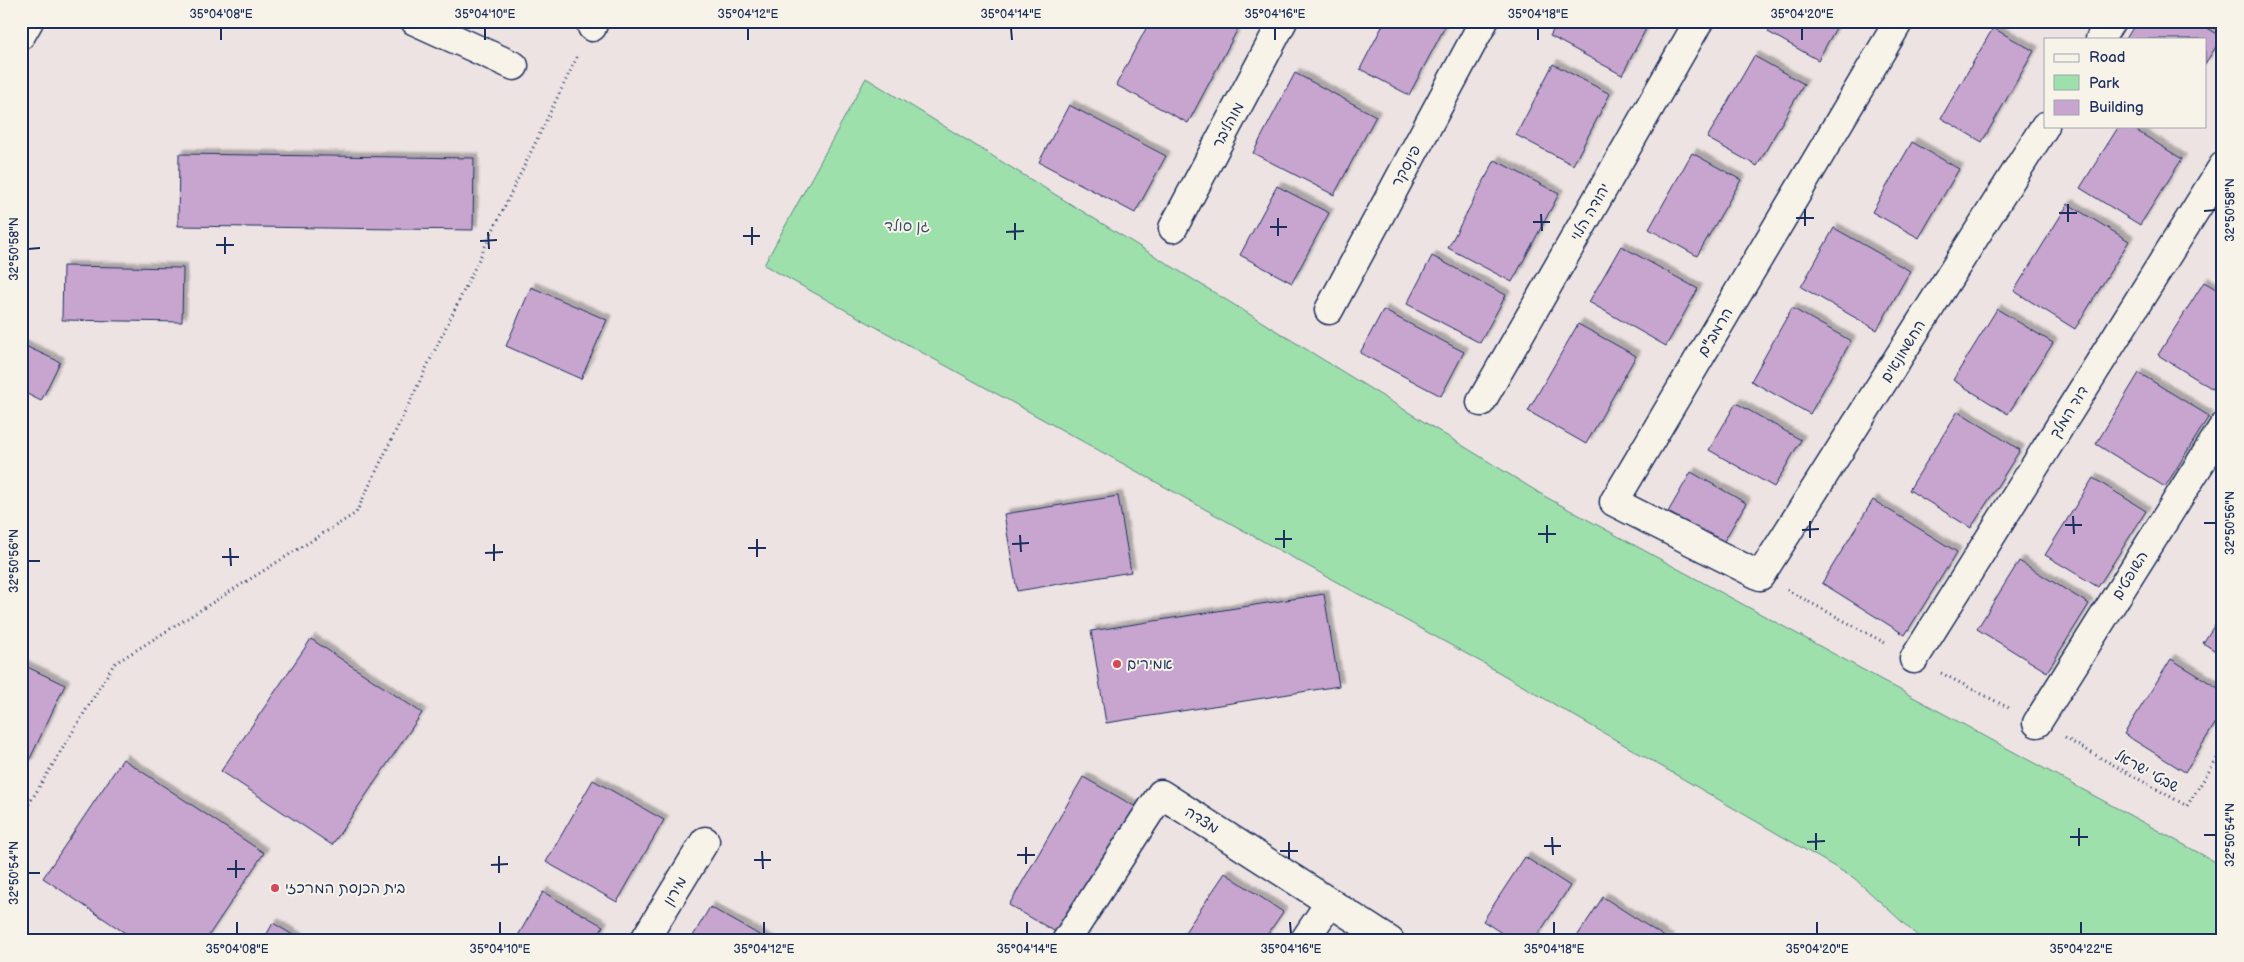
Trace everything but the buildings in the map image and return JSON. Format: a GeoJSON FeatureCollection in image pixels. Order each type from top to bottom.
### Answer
{"type":"FeatureCollection","features":[{"type":"Feature","properties":{"kind":"street"},"geometry":{"type":"LineString","coordinates":[[21,35],[29,21]]}},
{"type":"Feature","properties":{"kind":"street"},"geometry":{"type":"LineString","coordinates":[[414,21],[514,66]]}},
{"type":"Feature","properties":{"kind":"street","name":"מוהליבר"},"geometry":{"type":"LineString","coordinates":[[1173,228],[1283,21]]}},
{"type":"Feature","properties":{"kind":"street","name":"פינסקר"},"geometry":{"type":"LineString","coordinates":[[1328,310],[1484,21]]}},
{"type":"Feature","properties":{"kind":"street","name":"יהודה הלוי"},"geometry":{"type":"LineString","coordinates":[[1481,402],[1699,21]]}},
{"type":"Feature","properties":{"kind":"street","name":"הרמב\"ם"},"geometry":{"type":"LineString","coordinates":[[1760,576],[1614,502],[1899,21]]}},
{"type":"Feature","properties":{"kind":"street"},"geometry":{"type":"LineString","coordinates":[[2101,38],[2111,21]]}},
{"type":"Feature","properties":{"kind":"street","name":"החשמונאים"},"geometry":{"type":"LineString","coordinates":[[1760,576],[2044,128]]}},
{"type":"Feature","properties":{"kind":"street","name":"דוד המלך"},"geometry":{"type":"LineString","coordinates":[[1914,659],[2223,166]]}},
{"type":"Feature","properties":{"kind":"street","name":"השופטים"},"geometry":{"type":"LineString","coordinates":[[2037,723],[2223,426]]}},
{"type":"Feature","properties":{"kind":"street","name":"מצדה"},"geometry":{"type":"LineString","coordinates":[[1066,941],[1161,794],[1390,941]]}},
{"type":"Feature","properties":{"kind":"street","name":"מירון"},"geometry":{"type":"LineString","coordinates":[[644,941],[705,841]]}},
{"type":"Feature","properties":{"kind":"street"},"geometry":{"type":"LineString","coordinates":[[1304,941],[1330,902]]}},
{"type":"Feature","properties":{"kind":"path"},"geometry":{"type":"LineString","coordinates":[[21,817],[114,664],[356,513],[593,24]]}},
{"type":"Feature","properties":{"kind":"path","name":"שבטי ישראל"},"geometry":{"type":"LineString","coordinates":[[2037,723],[2187,806],[2223,749]]}},
{"type":"Feature","properties":{"kind":"green space","name":"גן סולד"},"geometry":{"type":"Polygon","coordinates":[[[866,78],[1546,497],[2223,866],[2223,941],[1923,941],[1854,878],[1483,663],[764,265],[866,78]]]}},
{"type":"Feature","properties":{"kind":"place","name":"אמירים"},"geometry":{"type":"Point","coordinates":[1117,664]}},
{"type":"Feature","properties":{"kind":"place","name":"בית הכנסת המרכזי"},"geometry":{"type":"Point","coordinates":[275,888]}}]}
